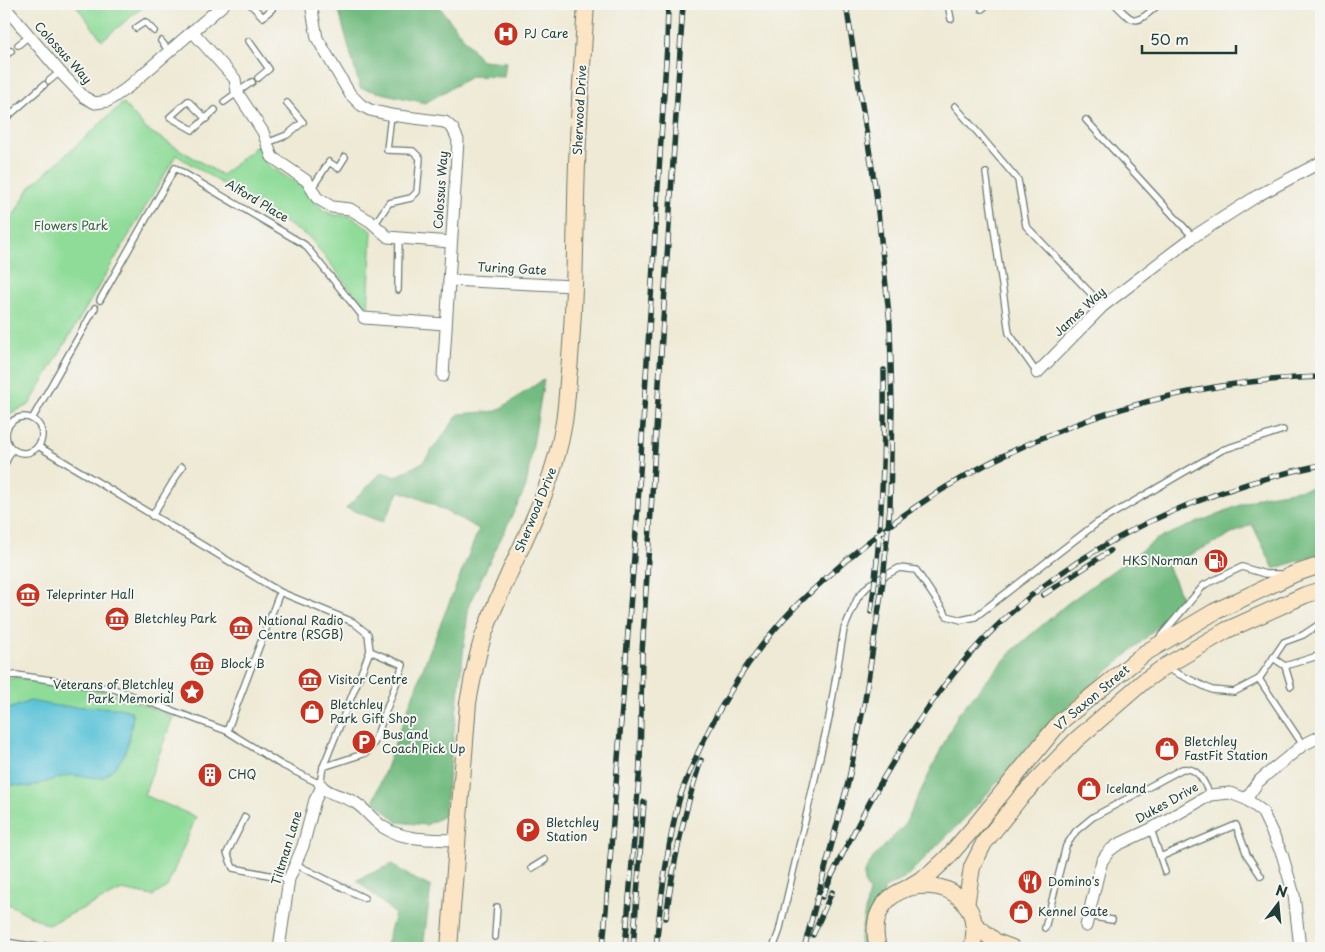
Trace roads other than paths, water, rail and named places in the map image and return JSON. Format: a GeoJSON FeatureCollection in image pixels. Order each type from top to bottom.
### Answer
{"type":"FeatureCollection","features":[{"type":"Feature","properties":{"kind":"main road","name":"Sherwood Drive"},"geometry":{"type":"LineString","coordinates":[[449,948],[468,703],[473,674],[494,608],[538,513],[552,472],[564,422],[574,286],[576,185],[586,4]]}},
{"type":"Feature","properties":{"kind":"main road","name":"V7 Saxon Street"},"geometry":{"type":"LineString","coordinates":[[878,948],[876,932],[880,914],[891,898],[930,874],[947,858],[1060,722],[1145,653],[1214,612],[1294,574],[1321,565]]}},
{"type":"Feature","properties":{"kind":"main road","name":"V7 Saxon Street"},"geometry":{"type":"LineString","coordinates":[[966,906],[972,867],[984,843],[1019,799],[1076,740],[1144,681],[1164,667],[1227,630],[1305,595],[1321,590]]}},
{"type":"Feature","properties":{"kind":"main road"},"geometry":{"type":"LineString","coordinates":[[907,888],[923,884],[940,886],[955,894],[966,906],[974,923],[996,942],[1012,948]]}},
{"type":"Feature","properties":{"kind":"main road"},"geometry":{"type":"LineString","coordinates":[[972,948],[974,923]]}},
{"type":"Feature","properties":{"kind":"street","name":"Colossus Way"},"geometry":{"type":"LineString","coordinates":[[310,4],[317,38],[350,94],[361,105],[370,110],[391,115],[445,122],[454,129],[458,140],[450,242],[443,376]]}},
{"type":"Feature","properties":{"kind":"street","name":"Colossus Way"},"geometry":{"type":"LineString","coordinates":[[4,6],[60,72],[84,97],[95,103],[108,101],[127,88],[192,31],[216,6]]}},
{"type":"Feature","properties":{"kind":"street"},"geometry":{"type":"LineString","coordinates":[[192,31],[235,79],[237,92],[263,132],[272,157],[307,181],[317,198],[332,207],[350,209],[388,237],[450,242]]}},
{"type":"Feature","properties":{"kind":"street","name":"James Way"},"geometry":{"type":"LineString","coordinates":[[1037,372],[1103,306],[1193,237],[1257,196],[1321,162]]}},
{"type":"Feature","properties":{"kind":"street","name":"Turing Gate"},"geometry":{"type":"LineString","coordinates":[[449,280],[574,286]]}},
{"type":"Feature","properties":{"kind":"street","name":"Alford Place"},"geometry":{"type":"LineString","coordinates":[[364,318],[446,324]]}},
{"type":"Feature","properties":{"kind":"street"},"geometry":{"type":"LineString","coordinates":[[1300,948],[1294,895],[1282,854],[1262,811],[1246,799],[1258,782],[1303,745],[1321,736]]}},
{"type":"Feature","properties":{"kind":"street"},"geometry":{"type":"LineString","coordinates":[[321,786],[352,800],[381,826],[394,834],[412,838],[458,840]]}},
{"type":"Feature","properties":{"kind":"street","name":"Tiltman Lane"},"geometry":{"type":"LineString","coordinates":[[279,948],[289,879],[304,846],[315,800],[321,786]]}},
{"type":"Feature","properties":{"kind":"street","name":"Dukes Drive"},"geometry":{"type":"LineString","coordinates":[[1087,921],[1102,861],[1109,851],[1210,795],[1230,793],[1246,799]]}},
{"type":"Feature","properties":{"kind":"street"},"geometry":{"type":"LineString","coordinates":[[46,948],[51,948]]}},
{"type":"Feature","properties":{"kind":"lane"},"geometry":{"type":"LineString","coordinates":[[250,4],[263,17],[272,9]]}},
{"type":"Feature","properties":{"kind":"lane"},"geometry":{"type":"LineString","coordinates":[[948,4],[951,19]]}},
{"type":"Feature","properties":{"kind":"lane"},"geometry":{"type":"LineString","coordinates":[[981,4],[982,10],[988,4]]}},
{"type":"Feature","properties":{"kind":"lane"},"geometry":{"type":"LineString","coordinates":[[1115,4],[1128,18],[1133,20],[1142,18],[1159,4]]}},
{"type":"Feature","properties":{"kind":"lane"},"geometry":{"type":"LineString","coordinates":[[136,28],[145,22],[154,31]]}},
{"type":"Feature","properties":{"kind":"lane"},"geometry":{"type":"LineString","coordinates":[[18,45],[29,36]]}},
{"type":"Feature","properties":{"kind":"lane"},"geometry":{"type":"LineString","coordinates":[[161,41],[169,51]]}},
{"type":"Feature","properties":{"kind":"lane"},"geometry":{"type":"LineString","coordinates":[[249,41],[269,69],[258,78]]}},
{"type":"Feature","properties":{"kind":"lane"},"geometry":{"type":"LineString","coordinates":[[4,57],[11,51]]}},
{"type":"Feature","properties":{"kind":"lane"},"geometry":{"type":"LineString","coordinates":[[4,120],[60,72]]}},
{"type":"Feature","properties":{"kind":"lane"},"geometry":{"type":"LineString","coordinates":[[224,102],[252,82]]}},
{"type":"Feature","properties":{"kind":"lane"},"geometry":{"type":"LineString","coordinates":[[206,119],[188,101],[170,117],[193,130],[206,119],[215,110]]}},
{"type":"Feature","properties":{"kind":"lane"},"geometry":{"type":"LineString","coordinates":[[267,143],[287,135],[303,122],[288,103]]}},
{"type":"Feature","properties":{"kind":"lane"},"geometry":{"type":"LineString","coordinates":[[955,106],[1018,180],[1026,226],[1103,306]]}},
{"type":"Feature","properties":{"kind":"lane"},"geometry":{"type":"LineString","coordinates":[[374,225],[389,203],[411,198],[417,192],[420,158],[414,150],[388,150],[391,115]]}},
{"type":"Feature","properties":{"kind":"lane"},"geometry":{"type":"LineString","coordinates":[[1086,120],[1193,237]]}},
{"type":"Feature","properties":{"kind":"lane"},"geometry":{"type":"LineString","coordinates":[[312,188],[329,162],[338,168],[345,157]]}},
{"type":"Feature","properties":{"kind":"lane","name":"Alford Place"},"geometry":{"type":"LineString","coordinates":[[100,300],[175,168],[305,246],[364,318]]}},
{"type":"Feature","properties":{"kind":"lane","name":"James Way"},"geometry":{"type":"LineString","coordinates":[[986,173],[1009,333],[1037,372]]}},
{"type":"Feature","properties":{"kind":"lane"},"geometry":{"type":"LineString","coordinates":[[398,290],[399,239]]}},
{"type":"Feature","properties":{"kind":"lane"},"geometry":{"type":"LineString","coordinates":[[32,419],[94,308]]}},
{"type":"Feature","properties":{"kind":"lane"},"geometry":{"type":"LineString","coordinates":[[22,417],[32,419],[40,426],[40,442],[38,446],[34,450],[24,453],[12,449],[7,441],[6,423],[22,417]]}},
{"type":"Feature","properties":{"kind":"lane"},"geometry":{"type":"LineString","coordinates":[[773,948],[779,932],[828,718],[844,628],[858,597],[870,584],[899,568],[916,570],[947,616],[961,620],[975,617],[1097,523],[1222,450],[1283,430]]}},
{"type":"Feature","properties":{"kind":"lane"},"geometry":{"type":"LineString","coordinates":[[4,676],[16,675],[114,689],[227,732],[321,786],[323,767],[370,651],[368,634],[353,622],[280,592],[38,446]]}},
{"type":"Feature","properties":{"kind":"lane"},"geometry":{"type":"LineString","coordinates":[[4,466],[12,449]]}},
{"type":"Feature","properties":{"kind":"lane"},"geometry":{"type":"LineString","coordinates":[[152,516],[182,467]]}},
{"type":"Feature","properties":{"kind":"lane"},"geometry":{"type":"LineString","coordinates":[[1145,653],[1204,585],[1242,567],[1265,574],[1294,574]]}},
{"type":"Feature","properties":{"kind":"lane"},"geometry":{"type":"LineString","coordinates":[[227,732],[280,592]]}},
{"type":"Feature","properties":{"kind":"lane"},"geometry":{"type":"LineString","coordinates":[[1164,667],[1212,690],[1234,692],[1259,679],[1284,642],[1302,635],[1321,622]]}},
{"type":"Feature","properties":{"kind":"lane"},"geometry":{"type":"LineString","coordinates":[[323,767],[366,753],[374,743],[403,665],[370,651]]}},
{"type":"Feature","properties":{"kind":"lane"},"geometry":{"type":"LineString","coordinates":[[1285,666],[1321,655]]}},
{"type":"Feature","properties":{"kind":"lane"},"geometry":{"type":"LineString","coordinates":[[1273,658],[1285,666],[1291,686]]}},
{"type":"Feature","properties":{"kind":"lane"},"geometry":{"type":"LineString","coordinates":[[1259,679],[1303,745]]}},
{"type":"Feature","properties":{"kind":"lane"},"geometry":{"type":"LineString","coordinates":[[1045,928],[1066,846],[1076,831],[1093,817],[1182,768],[1195,771],[1201,777],[1210,795]]}},
{"type":"Feature","properties":{"kind":"lane"},"geometry":{"type":"LineString","coordinates":[[245,817],[227,853],[233,868],[289,879]]}},
{"type":"Feature","properties":{"kind":"lane"},"geometry":{"type":"LineString","coordinates":[[1160,857],[1236,825],[1247,856],[1261,876]]}},
{"type":"Feature","properties":{"kind":"lane"},"geometry":{"type":"LineString","coordinates":[[1151,829],[1165,872]]}},
{"type":"Feature","properties":{"kind":"lane"},"geometry":{"type":"LineString","coordinates":[[532,868],[545,860]]}},
{"type":"Feature","properties":{"kind":"lane"},"geometry":{"type":"LineString","coordinates":[[295,864],[364,898]]}},
{"type":"Feature","properties":{"kind":"lane"},"geometry":{"type":"LineString","coordinates":[[495,938],[498,907]]}},
{"type":"Feature","properties":{"kind":"lane"},"geometry":{"type":"LineString","coordinates":[[1087,921],[1112,920]]}},
{"type":"Feature","properties":{"kind":"lane"},"geometry":{"type":"LineString","coordinates":[[4,942],[46,948]]}},
{"type":"Feature","properties":{"kind":"water"},"geometry":{"type":"Polygon","coordinates":[[[30,701],[57,706],[119,708],[131,711],[133,716],[128,744],[122,758],[102,778],[69,775],[29,787],[12,785],[4,781],[4,715],[9,709],[30,701]]]}},
{"type":"Feature","properties":{"kind":"railway"},"geometry":{"type":"LineString","coordinates":[[603,948],[637,519],[668,4]]}},
{"type":"Feature","properties":{"kind":"railway"},"geometry":{"type":"LineString","coordinates":[[625,948],[640,766],[642,653],[683,4]]}},
{"type":"Feature","properties":{"kind":"railway"},"geometry":{"type":"LineString","coordinates":[[804,948],[848,783],[865,700],[883,581],[890,506],[892,406],[890,324],[876,193],[846,4]]}},
{"type":"Feature","properties":{"kind":"railway"},"geometry":{"type":"LineString","coordinates":[[871,612],[878,552],[882,491],[884,370]]}},
{"type":"Feature","properties":{"kind":"railway"},"geometry":{"type":"LineString","coordinates":[[656,948],[665,872],[677,808],[681,793],[705,737],[731,690],[761,646],[796,606],[850,557],[901,517],[955,482],[1011,452],[1070,426],[1131,406],[1193,391],[1257,381],[1321,377]]}},
{"type":"Feature","properties":{"kind":"railway"},"geometry":{"type":"LineString","coordinates":[[822,897],[866,809],[926,711],[943,687],[980,643],[1034,593],[1070,567],[1109,543],[1149,522],[1234,488],[1277,475],[1321,465]]}},
{"type":"Feature","properties":{"kind":"railway"},"geometry":{"type":"LineString","coordinates":[[1043,595],[1110,551]]}},
{"type":"Feature","properties":{"kind":"railway"},"geometry":{"type":"LineString","coordinates":[[666,918],[680,838],[701,760]]}},
{"type":"Feature","properties":{"kind":"railway"},"geometry":{"type":"LineString","coordinates":[[633,948],[644,802]]}},
{"type":"Feature","properties":{"kind":"railway"},"geometry":{"type":"LineString","coordinates":[[813,935],[832,892]]}},
{"type":"Feature","properties":{"kind":"place","name":"PJ Care"},"geometry":{"type":"Point","coordinates":[506,34]}},
{"type":"Feature","properties":{"kind":"place","name":"HKS Norman"},"geometry":{"type":"Point","coordinates":[1216,561]}},
{"type":"Feature","properties":{"kind":"place","name":"Teleprinter Hall"},"geometry":{"type":"Point","coordinates":[28,595]}},
{"type":"Feature","properties":{"kind":"place","name":"Bletchley Park"},"geometry":{"type":"Point","coordinates":[117,619]}},
{"type":"Feature","properties":{"kind":"place","name":"National Radio Centre (RSGB)"},"geometry":{"type":"Point","coordinates":[241,628]}},
{"type":"Feature","properties":{"kind":"place","name":"Block B"},"geometry":{"type":"Point","coordinates":[202,664]}},
{"type":"Feature","properties":{"kind":"place","name":"Visitor Centre"},"geometry":{"type":"Point","coordinates":[310,680]}},
{"type":"Feature","properties":{"kind":"place","name":"Veterans of Bletchley Park Memorial"},"geometry":{"type":"Point","coordinates":[192,692]}},
{"type":"Feature","properties":{"kind":"place","name":"Bletchley Park Gift Shop"},"geometry":{"type":"Point","coordinates":[312,712]}},
{"type":"Feature","properties":{"kind":"place","name":"Bus and Coach Pick Up"},"geometry":{"type":"Point","coordinates":[364,742]}},
{"type":"Feature","properties":{"kind":"place","name":"Bletchley FastFit Station"},"geometry":{"type":"Point","coordinates":[1167,749]}},
{"type":"Feature","properties":{"kind":"place","name":"CHQ"},"geometry":{"type":"Point","coordinates":[210,775]}},
{"type":"Feature","properties":{"kind":"place","name":"Iceland"},"geometry":{"type":"Point","coordinates":[1089,789]}},
{"type":"Feature","properties":{"kind":"place","name":"Bletchley Station"},"geometry":{"type":"Point","coordinates":[528,830]}},
{"type":"Feature","properties":{"kind":"place","name":"Domino's"},"geometry":{"type":"Point","coordinates":[1030,882]}},
{"type":"Feature","properties":{"kind":"place","name":"Kennel Gate"},"geometry":{"type":"Point","coordinates":[1021,912]}},
{"type":"Feature","properties":{"kind":"park label","name":"Flowers Park"},"geometry":{"type":"Point","coordinates":[71,226]}}]}
